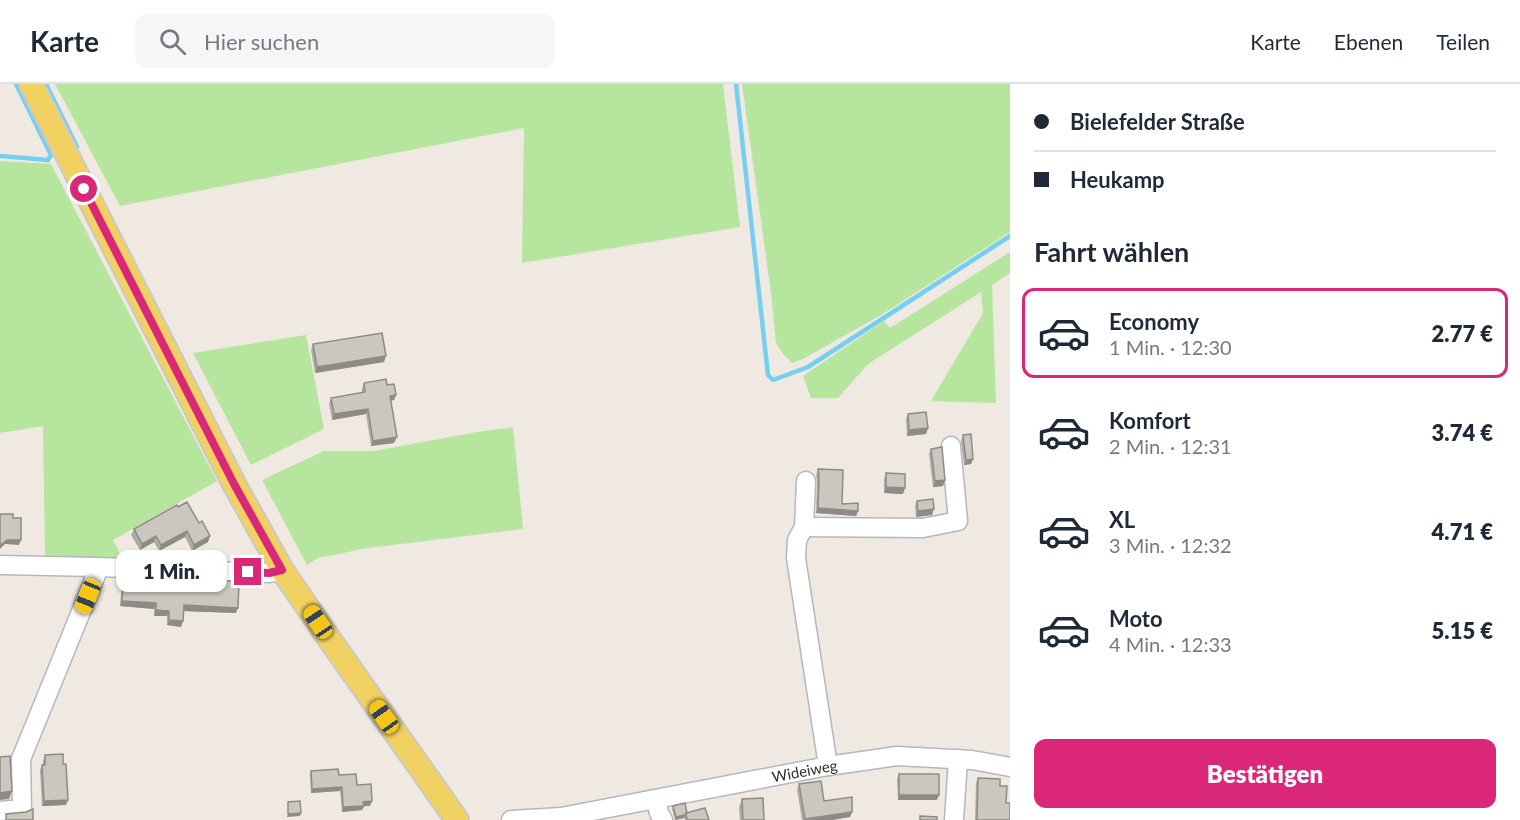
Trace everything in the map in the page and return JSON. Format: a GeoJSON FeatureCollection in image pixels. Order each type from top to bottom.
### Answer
{"type":"FeatureCollection","features":[{"type":"Feature","properties":{"kind":"main road"},"geometry":{"type":"LineString","coordinates":[[31,84],[234,484],[282,570],[450,818]]}},
{"type":"Feature","properties":{"kind":"street"},"geometry":{"type":"LineString","coordinates":[[804,527],[923,528],[958,521],[951,446]]}},
{"type":"Feature","properties":{"kind":"street"},"geometry":{"type":"LineString","coordinates":[[806,481],[804,527],[796,540],[796,558],[828,766]]}},
{"type":"Feature","properties":{"kind":"street"},"geometry":{"type":"LineString","coordinates":[[0,565],[269,573],[282,570]]}},
{"type":"Feature","properties":{"kind":"street"},"geometry":{"type":"LineString","coordinates":[[0,811],[22,809],[21,759],[96,575],[97,567]]}},
{"type":"Feature","properties":{"kind":"street","name":"Wideiweg"},"geometry":{"type":"LineString","coordinates":[[511,820],[561,817],[828,766],[897,756],[972,760],[1010,767]]}},
{"type":"Feature","properties":{"kind":"street"},"geometry":{"type":"LineString","coordinates":[[954,820],[958,759]]}},
{"type":"Feature","properties":{"kind":"street"},"geometry":{"type":"LineString","coordinates":[[656,799],[663,820]]}},
{"type":"Feature","properties":{"kind":"green space"},"geometry":{"type":"Polygon","coordinates":[[[55,84],[723,84],[740,227],[522,263],[524,128],[120,206],[55,84]]]}},
{"type":"Feature","properties":{"kind":"green space"},"geometry":{"type":"Polygon","coordinates":[[[742,84],[1010,84],[1010,232],[881,315],[792,363],[776,343],[742,84]]]}},
{"type":"Feature","properties":{"kind":"green space"},"geometry":{"type":"Polygon","coordinates":[[[0,161],[51,164],[217,481],[113,540],[123,560],[45,559],[43,426],[0,433],[0,161]]]}},
{"type":"Feature","properties":{"kind":"green space"},"geometry":{"type":"Polygon","coordinates":[[[1010,252],[1010,273],[992,285],[996,403],[931,401],[983,313],[981,292],[868,364],[838,398],[811,398],[803,376],[884,321],[890,328],[1010,252]]]}},
{"type":"Feature","properties":{"kind":"green space"},"geometry":{"type":"Polygon","coordinates":[[[306,335],[324,429],[251,465],[193,353],[306,335]]]}},
{"type":"Feature","properties":{"kind":"green space"},"geometry":{"type":"Polygon","coordinates":[[[513,427],[523,529],[368,548],[318,558],[307,565],[262,480],[324,451],[374,451],[513,427]]]}},
{"type":"Feature","properties":{"kind":"building"},"geometry":{"type":"Polygon","coordinates":[[[382,333],[386,356],[317,367],[313,344],[382,333]]]}},
{"type":"Feature","properties":{"kind":"building"},"geometry":{"type":"Polygon","coordinates":[[[386,379],[387,385],[394,384],[396,395],[390,396],[397,437],[373,441],[368,409],[334,414],[331,398],[365,392],[364,383],[386,379]]]}},
{"type":"Feature","properties":{"kind":"building"},"geometry":{"type":"Polygon","coordinates":[[[926,412],[928,428],[909,430],[908,414],[926,412]]]}},
{"type":"Feature","properties":{"kind":"building"},"geometry":{"type":"Polygon","coordinates":[[[971,434],[973,459],[966,460],[963,435],[971,434]]]}},
{"type":"Feature","properties":{"kind":"building"},"geometry":{"type":"Polygon","coordinates":[[[942,447],[945,480],[935,481],[931,449],[942,447]]]}},
{"type":"Feature","properties":{"kind":"building"},"geometry":{"type":"Polygon","coordinates":[[[818,469],[843,470],[842,504],[858,503],[858,511],[818,508],[818,469]]]}},
{"type":"Feature","properties":{"kind":"building"},"geometry":{"type":"Polygon","coordinates":[[[886,473],[905,474],[905,488],[886,487],[886,473]]]}},
{"type":"Feature","properties":{"kind":"building"},"geometry":{"type":"Polygon","coordinates":[[[933,499],[934,509],[918,511],[917,501],[933,499]]]}},
{"type":"Feature","properties":{"kind":"building"},"geometry":{"type":"Polygon","coordinates":[[[187,502],[199,523],[202,521],[210,536],[194,545],[187,531],[161,545],[156,536],[142,544],[134,529],[177,505],[178,507],[187,502]]]}},
{"type":"Feature","properties":{"kind":"building"},"geometry":{"type":"Polygon","coordinates":[[[0,514],[13,514],[13,518],[21,518],[21,540],[7,540],[0,544],[0,514]]]}},
{"type":"Feature","properties":{"kind":"building"},"geometry":{"type":"Polygon","coordinates":[[[133,579],[173,581],[173,584],[195,585],[195,581],[239,581],[238,608],[184,605],[183,621],[169,620],[169,611],[156,610],[156,603],[122,601],[123,587],[130,588],[130,581],[133,579]]]}},
{"type":"Feature","properties":{"kind":"building"},"geometry":{"type":"Polygon","coordinates":[[[63,754],[63,764],[66,764],[68,800],[44,801],[42,765],[45,765],[45,755],[63,754]]]}},
{"type":"Feature","properties":{"kind":"building"},"geometry":{"type":"Polygon","coordinates":[[[10,756],[12,791],[0,793],[0,757],[10,756]]]}},
{"type":"Feature","properties":{"kind":"building"},"geometry":{"type":"Polygon","coordinates":[[[338,769],[339,775],[356,774],[357,785],[371,784],[372,801],[363,802],[364,806],[343,807],[342,787],[312,789],[311,771],[338,769]]]}},
{"type":"Feature","properties":{"kind":"building"},"geometry":{"type":"Polygon","coordinates":[[[899,774],[939,774],[939,795],[899,795],[899,774]]]}},
{"type":"Feature","properties":{"kind":"building"},"geometry":{"type":"Polygon","coordinates":[[[978,778],[1000,779],[1000,786],[1007,786],[1006,803],[1010,803],[1010,820],[977,820],[978,778]]]}},
{"type":"Feature","properties":{"kind":"building"},"geometry":{"type":"Polygon","coordinates":[[[821,781],[824,801],[852,797],[852,812],[805,819],[799,784],[821,781]]]}},
{"type":"Feature","properties":{"kind":"building"},"geometry":{"type":"Polygon","coordinates":[[[763,798],[764,820],[743,820],[742,799],[763,798]]]}},
{"type":"Feature","properties":{"kind":"building"},"geometry":{"type":"Polygon","coordinates":[[[300,801],[301,813],[288,814],[288,802],[300,801]]]}},
{"type":"Feature","properties":{"kind":"building"},"geometry":{"type":"Polygon","coordinates":[[[685,803],[687,813],[676,817],[673,806],[685,803]]]}},
{"type":"Feature","properties":{"kind":"building"},"geometry":{"type":"Polygon","coordinates":[[[705,808],[709,820],[687,820],[686,813],[705,808]]]}},
{"type":"Feature","properties":{"kind":"building"},"geometry":{"type":"Polygon","coordinates":[[[33,809],[33,820],[6,820],[6,814],[33,809]]]}},
{"type":"Feature","properties":{"kind":"building"},"geometry":{"type":"Polygon","coordinates":[[[920,816],[937,817],[937,820],[920,820],[920,816]]]}},
{"type":"Feature","properties":{"kind":"waterway"},"geometry":{"type":"LineString","coordinates":[[16,84],[51,155],[48,160]]}},
{"type":"Feature","properties":{"kind":"waterway"},"geometry":{"type":"LineString","coordinates":[[46,84],[77,147]]}},
{"type":"Feature","properties":{"kind":"waterway"},"geometry":{"type":"LineString","coordinates":[[736,84],[768,375],[773,380],[808,367],[1010,236]]}},
{"type":"Feature","properties":{"kind":"waterway"},"geometry":{"type":"LineString","coordinates":[[0,156],[48,160]]}},
{"type":"Feature","properties":{"kind":"route"},"geometry":{"type":"LineString","coordinates":[[84,189],[234,484],[282,570],[269,573],[248,572]]}}]}
